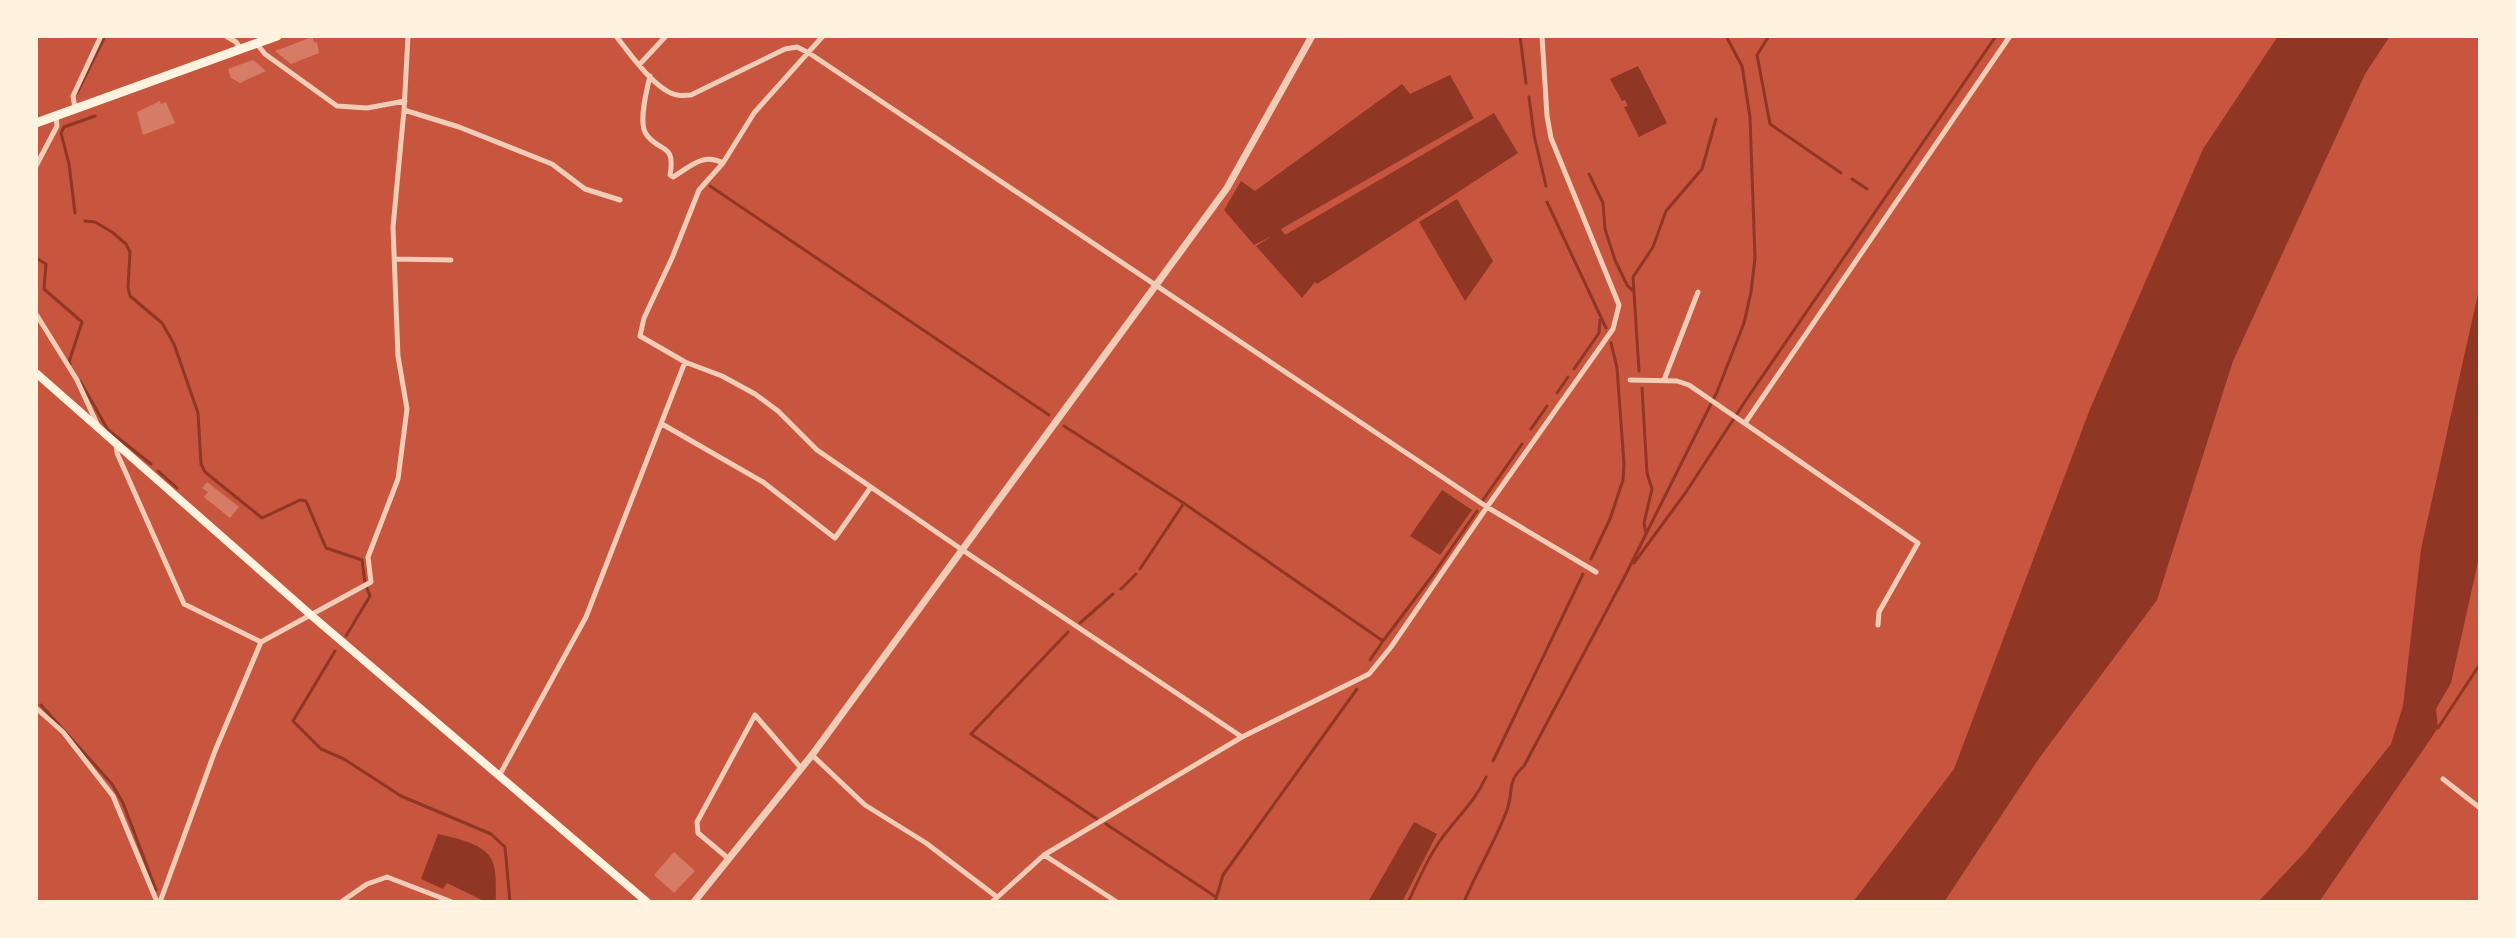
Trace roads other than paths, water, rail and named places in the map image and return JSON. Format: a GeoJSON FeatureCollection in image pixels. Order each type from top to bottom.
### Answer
{"type":"FeatureCollection","features":[{"type":"Feature","properties":{"kind":"highway"},"geometry":{"type":"LineString","coordinates":[[36,123],[277,36]]}},
{"type":"Feature","properties":{"kind":"main road"},"geometry":{"type":"LineString","coordinates":[[36,373],[312,616],[647,902]]}},
{"type":"Feature","properties":{"kind":"street"},"geometry":{"type":"LineString","coordinates":[[76,109],[73,96],[101,36]]}},
{"type":"Feature","properties":{"kind":"street"},"geometry":{"type":"LineString","coordinates":[[226,36],[241,49]]}},
{"type":"Feature","properties":{"kind":"street"},"geometry":{"type":"LineString","coordinates":[[158,902],[215,751],[261,642],[371,582],[368,557],[398,479],[407,409],[398,356],[394,197],[405,101],[408,36]]}},
{"type":"Feature","properties":{"kind":"street"},"geometry":{"type":"LineString","coordinates":[[616,36],[639,65],[674,95],[691,95],[785,49],[797,47],[809,53],[1487,507],[1596,572]]}},
{"type":"Feature","properties":{"kind":"street"},"geometry":{"type":"LineString","coordinates":[[639,65],[666,36]]}},
{"type":"Feature","properties":{"kind":"street"},"geometry":{"type":"LineString","coordinates":[[823,36],[754,113],[723,163],[699,190],[644,318],[640,336],[685,362],[722,376],[755,394],[778,411],[817,450],[1242,737]]}},
{"type":"Feature","properties":{"kind":"street"},"geometry":{"type":"LineString","coordinates":[[694,902],[812,755],[1227,188],[1312,36]]}},
{"type":"Feature","properties":{"kind":"street"},"geometry":{"type":"LineString","coordinates":[[812,755],[865,805],[926,843],[995,900],[1044,855],[1242,737],[1369,674],[1613,329],[1619,305],[1551,138],[1542,36]]}},
{"type":"Feature","properties":{"kind":"street"},"geometry":{"type":"LineString","coordinates":[[1742,421],[2010,36]]}},
{"type":"Feature","properties":{"kind":"street"},"geometry":{"type":"LineString","coordinates":[[257,44],[265,54],[337,106],[367,108],[405,101]]}},
{"type":"Feature","properties":{"kind":"street"},"geometry":{"type":"LineString","coordinates":[[650,76],[643,125],[649,137],[670,154],[670,175],[673,177],[697,161],[712,158],[723,163]]}},
{"type":"Feature","properties":{"kind":"street"},"geometry":{"type":"LineString","coordinates":[[404,110],[459,127],[552,164],[585,189],[620,200]]}},
{"type":"Feature","properties":{"kind":"street"},"geometry":{"type":"LineString","coordinates":[[36,166],[57,126],[56,115]]}},
{"type":"Feature","properties":{"kind":"street"},"geometry":{"type":"LineString","coordinates":[[394,259],[451,260]]}},
{"type":"Feature","properties":{"kind":"street"},"geometry":{"type":"LineString","coordinates":[[1664,380],[1698,292]]}},
{"type":"Feature","properties":{"kind":"street"},"geometry":{"type":"LineString","coordinates":[[36,314],[77,380],[98,427]]}},
{"type":"Feature","properties":{"kind":"street"},"geometry":{"type":"LineString","coordinates":[[499,776],[586,617],[685,362]]}},
{"type":"Feature","properties":{"kind":"street"},"geometry":{"type":"LineString","coordinates":[[1630,380],[1677,381],[1689,385],[1918,543],[1879,612],[1878,625]]}},
{"type":"Feature","properties":{"kind":"street"},"geometry":{"type":"LineString","coordinates":[[662,424],[763,482],[835,538],[871,487]]}},
{"type":"Feature","properties":{"kind":"street"},"geometry":{"type":"LineString","coordinates":[[116,443],[117,453],[184,604],[261,642]]}},
{"type":"Feature","properties":{"kind":"street"},"geometry":{"type":"LineString","coordinates":[[36,708],[63,732],[113,796],[158,902]]}},
{"type":"Feature","properties":{"kind":"street"},"geometry":{"type":"LineString","coordinates":[[729,860],[698,833],[697,822],[755,715],[801,768]]}},
{"type":"Feature","properties":{"kind":"street"},"geometry":{"type":"LineString","coordinates":[[2443,779],[2480,808]]}},
{"type":"Feature","properties":{"kind":"street"},"geometry":{"type":"LineString","coordinates":[[1044,855],[1117,902]]}},
{"type":"Feature","properties":{"kind":"street"},"geometry":{"type":"LineString","coordinates":[[341,902],[367,884],[387,877],[452,902]]}},
{"type":"Feature","properties":{"kind":"waterway"},"geometry":{"type":"LineString","coordinates":[[77,93],[105,36]]}},
{"type":"Feature","properties":{"kind":"waterway"},"geometry":{"type":"LineString","coordinates":[[1520,36],[1526,83]]}},
{"type":"Feature","properties":{"kind":"waterway"},"geometry":{"type":"LineString","coordinates":[[1464,902],[1502,822],[1515,777],[1524,766],[1626,574],[1717,392],[1744,323],[1755,258],[1750,117],[1742,66],[1726,36]]}},
{"type":"Feature","properties":{"kind":"waterway"},"geometry":{"type":"LineString","coordinates":[[1769,36],[1757,55],[1770,124],[1841,173]]}},
{"type":"Feature","properties":{"kind":"waterway"},"geometry":{"type":"LineString","coordinates":[[1634,563],[1686,492],[1996,36]]}},
{"type":"Feature","properties":{"kind":"waterway"},"geometry":{"type":"LineString","coordinates":[[1529,97],[1546,186]]}},
{"type":"Feature","properties":{"kind":"waterway"},"geometry":{"type":"LineString","coordinates":[[75,213],[69,164],[61,133],[64,127],[95,116]]}},
{"type":"Feature","properties":{"kind":"waterway"},"geometry":{"type":"LineString","coordinates":[[1639,371],[1633,277],[1653,247],[1666,211],[1702,169],[1716,119]]}},
{"type":"Feature","properties":{"kind":"waterway"},"geometry":{"type":"LineString","coordinates":[[1589,174],[1603,203],[1605,229],[1615,260],[1633,291]]}},
{"type":"Feature","properties":{"kind":"waterway"},"geometry":{"type":"LineString","coordinates":[[1852,179],[1867,189]]}},
{"type":"Feature","properties":{"kind":"waterway"},"geometry":{"type":"LineString","coordinates":[[710,186],[1049,415]]}},
{"type":"Feature","properties":{"kind":"waterway"},"geometry":{"type":"LineString","coordinates":[[1547,202],[1606,328]]}},
{"type":"Feature","properties":{"kind":"waterway"},"geometry":{"type":"LineString","coordinates":[[85,221],[95,222],[126,244],[130,252],[130,296],[162,323],[174,344],[198,413],[201,464],[205,472],[262,518],[300,500],[306,501],[326,548],[362,560],[370,596],[346,636]]}},
{"type":"Feature","properties":{"kind":"waterway"},"geometry":{"type":"LineString","coordinates":[[36,258],[46,264],[44,289],[82,322],[70,364]]}},
{"type":"Feature","properties":{"kind":"waterway"},"geometry":{"type":"LineString","coordinates":[[1574,369],[1599,333],[1600,320]]}},
{"type":"Feature","properties":{"kind":"waterway"},"geometry":{"type":"LineString","coordinates":[[1591,559],[1610,519],[1623,480],[1617,368],[1611,343]]}},
{"type":"Feature","properties":{"kind":"waterway"},"geometry":{"type":"LineString","coordinates":[[1557,393],[1568,377]]}},
{"type":"Feature","properties":{"kind":"waterway"},"geometry":{"type":"LineString","coordinates":[[80,381],[108,430],[151,464]]}},
{"type":"Feature","properties":{"kind":"waterway"},"geometry":{"type":"LineString","coordinates":[[1642,388],[1647,473],[1652,489],[1644,523],[1646,534]]}},
{"type":"Feature","properties":{"kind":"waterway"},"geometry":{"type":"LineString","coordinates":[[1531,429],[1547,406]]}},
{"type":"Feature","properties":{"kind":"waterway"},"geometry":{"type":"LineString","coordinates":[[1064,426],[1185,504],[1383,641],[1370,660]]}},
{"type":"Feature","properties":{"kind":"waterway"},"geometry":{"type":"LineString","coordinates":[[1483,500],[1522,444]]}},
{"type":"Feature","properties":{"kind":"waterway"},"geometry":{"type":"LineString","coordinates":[[158,471],[177,488]]}},
{"type":"Feature","properties":{"kind":"waterway"},"geometry":{"type":"LineString","coordinates":[[1140,569],[1184,503]]}},
{"type":"Feature","properties":{"kind":"waterway"},"geometry":{"type":"LineString","coordinates":[[1383,641],[1477,511]]}},
{"type":"Feature","properties":{"kind":"waterway"},"geometry":{"type":"LineString","coordinates":[[1121,589],[1136,574]]}},
{"type":"Feature","properties":{"kind":"waterway"},"geometry":{"type":"LineString","coordinates":[[1493,761],[1583,574]]}},
{"type":"Feature","properties":{"kind":"waterway"},"geometry":{"type":"LineString","coordinates":[[1080,623],[1113,594]]}},
{"type":"Feature","properties":{"kind":"waterway"},"geometry":{"type":"LineString","coordinates":[[1068,632],[971,734],[1097,819]]}},
{"type":"Feature","properties":{"kind":"waterway"},"geometry":{"type":"LineString","coordinates":[[335,651],[293,721],[321,749],[344,759],[401,796],[491,834],[505,847],[510,902]]}},
{"type":"Feature","properties":{"kind":"waterway"},"geometry":{"type":"LineString","coordinates":[[2438,728],[2480,664]]}},
{"type":"Feature","properties":{"kind":"waterway"},"geometry":{"type":"LineString","coordinates":[[1215,902],[1223,875],[1357,689]]}},
{"type":"Feature","properties":{"kind":"waterway"},"geometry":{"type":"LineString","coordinates":[[41,705],[112,784],[123,803],[156,890]]}},
{"type":"Feature","properties":{"kind":"waterway"},"geometry":{"type":"LineString","coordinates":[[1408,902],[1437,846],[1486,777]]}},
{"type":"Feature","properties":{"kind":"waterway"},"geometry":{"type":"LineString","coordinates":[[1106,824],[1216,897]]}}]}
